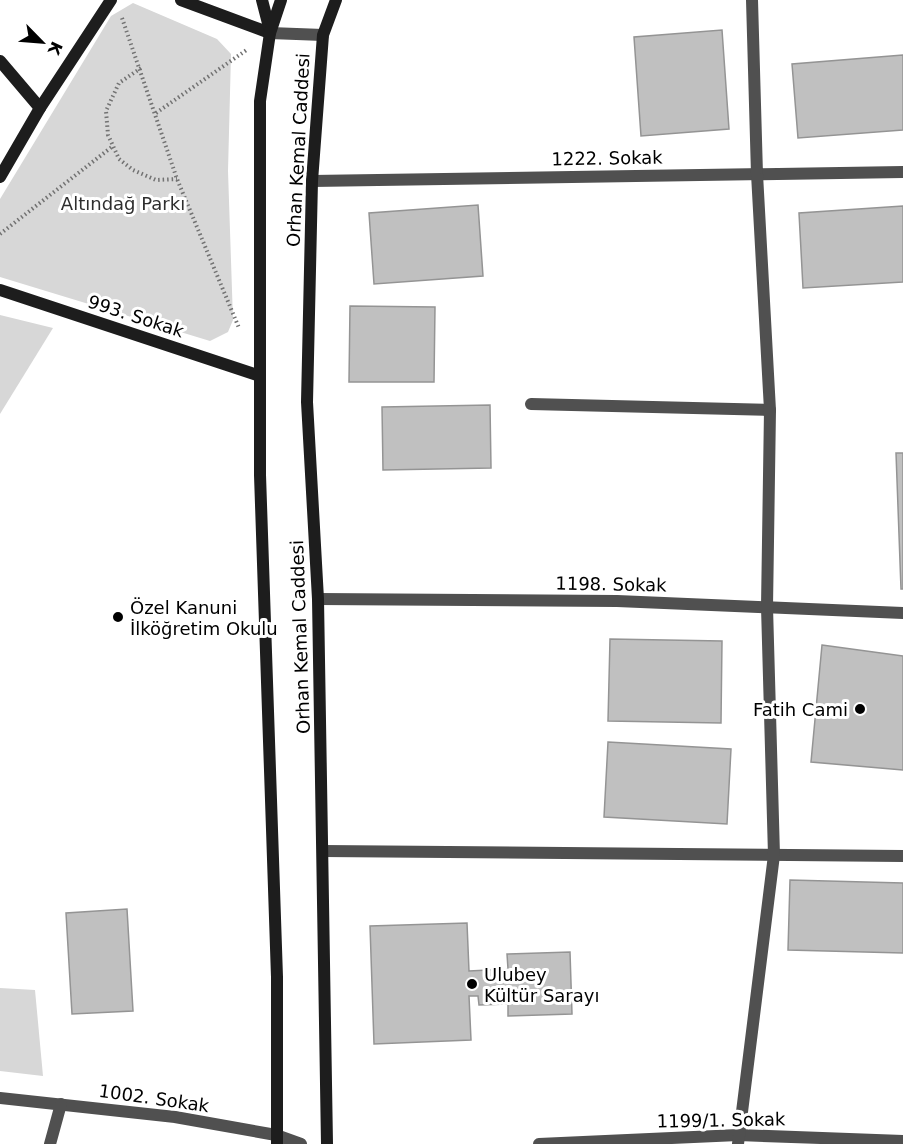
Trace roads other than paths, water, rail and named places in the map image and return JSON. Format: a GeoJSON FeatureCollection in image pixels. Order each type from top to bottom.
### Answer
{"type":"FeatureCollection","features":[{"type":"Feature","properties":{"kind":"main road"},"geometry":{"type":"LineString","coordinates":[[182,0],[270,33]]}},
{"type":"Feature","properties":{"kind":"main road"},"geometry":{"type":"LineString","coordinates":[[262,0],[270,33]]}},
{"type":"Feature","properties":{"kind":"main road"},"geometry":{"type":"LineString","coordinates":[[270,33],[281,0]]}},
{"type":"Feature","properties":{"kind":"main road"},"geometry":{"type":"LineString","coordinates":[[323,35],[336,0]]}},
{"type":"Feature","properties":{"kind":"main road"},"geometry":{"type":"LineString","coordinates":[[0,177],[40,108],[115,5]]}},
{"type":"Feature","properties":{"kind":"main road","name":"Orhan Kemal Caddesi"},"geometry":{"type":"LineString","coordinates":[[270,33],[260,100],[260,487],[277,977],[277,1140]]}},
{"type":"Feature","properties":{"kind":"main road","name":"Orhan Kemal Caddesi"},"geometry":{"type":"LineString","coordinates":[[323,35],[312,181],[307,402],[318,599],[327,1144]]}},
{"type":"Feature","properties":{"kind":"main road"},"geometry":{"type":"LineString","coordinates":[[0,60],[40,108]]}},
{"type":"Feature","properties":{"kind":"main road","name":"993. Sokak"},"geometry":{"type":"LineString","coordinates":[[0,290],[260,376]]}},
{"type":"Feature","properties":{"kind":"street"},"geometry":{"type":"LineString","coordinates":[[738,1140],[774,855],[767,607],[770,410],[757,174],[752,0]]}},
{"type":"Feature","properties":{"kind":"street","name":"Orhan Kemal Caddesi"},"geometry":{"type":"LineString","coordinates":[[270,33],[323,35]]}},
{"type":"Feature","properties":{"kind":"street","name":"1222. Sokak"},"geometry":{"type":"LineString","coordinates":[[312,181],[903,171]]}},
{"type":"Feature","properties":{"kind":"street"},"geometry":{"type":"LineString","coordinates":[[531,404],[770,410]]}},
{"type":"Feature","properties":{"kind":"street","name":"1198. Sokak"},"geometry":{"type":"LineString","coordinates":[[318,599],[617,601],[903,613]]}},
{"type":"Feature","properties":{"kind":"street"},"geometry":{"type":"LineString","coordinates":[[322,851],[903,856]]}},
{"type":"Feature","properties":{"kind":"street","name":"1002. Sokak"},"geometry":{"type":"LineString","coordinates":[[0,1098],[175,1117],[301,1144]]}},
{"type":"Feature","properties":{"kind":"street"},"geometry":{"type":"LineString","coordinates":[[50,1144],[61,1104]]}},
{"type":"Feature","properties":{"kind":"street","name":"1199/1. Sokak"},"geometry":{"type":"LineString","coordinates":[[539,1144],[738,1140],[903,1141]]}},
{"type":"Feature","properties":{"kind":"place","name":"Özel Kanuni İlköğretim Okulu"},"geometry":{"type":"Point","coordinates":[118,617]}},
{"type":"Feature","properties":{"kind":"place","name":"Fatih Cami"},"geometry":{"type":"Point","coordinates":[860,709]}},
{"type":"Feature","properties":{"kind":"place","name":"Ulubey Kültür Sarayı"},"geometry":{"type":"Point","coordinates":[472,984]}},
{"type":"Feature","properties":{"kind":"park label","name":"Altındağ Parkı"},"geometry":{"type":"Point","coordinates":[123,203]}}]}
